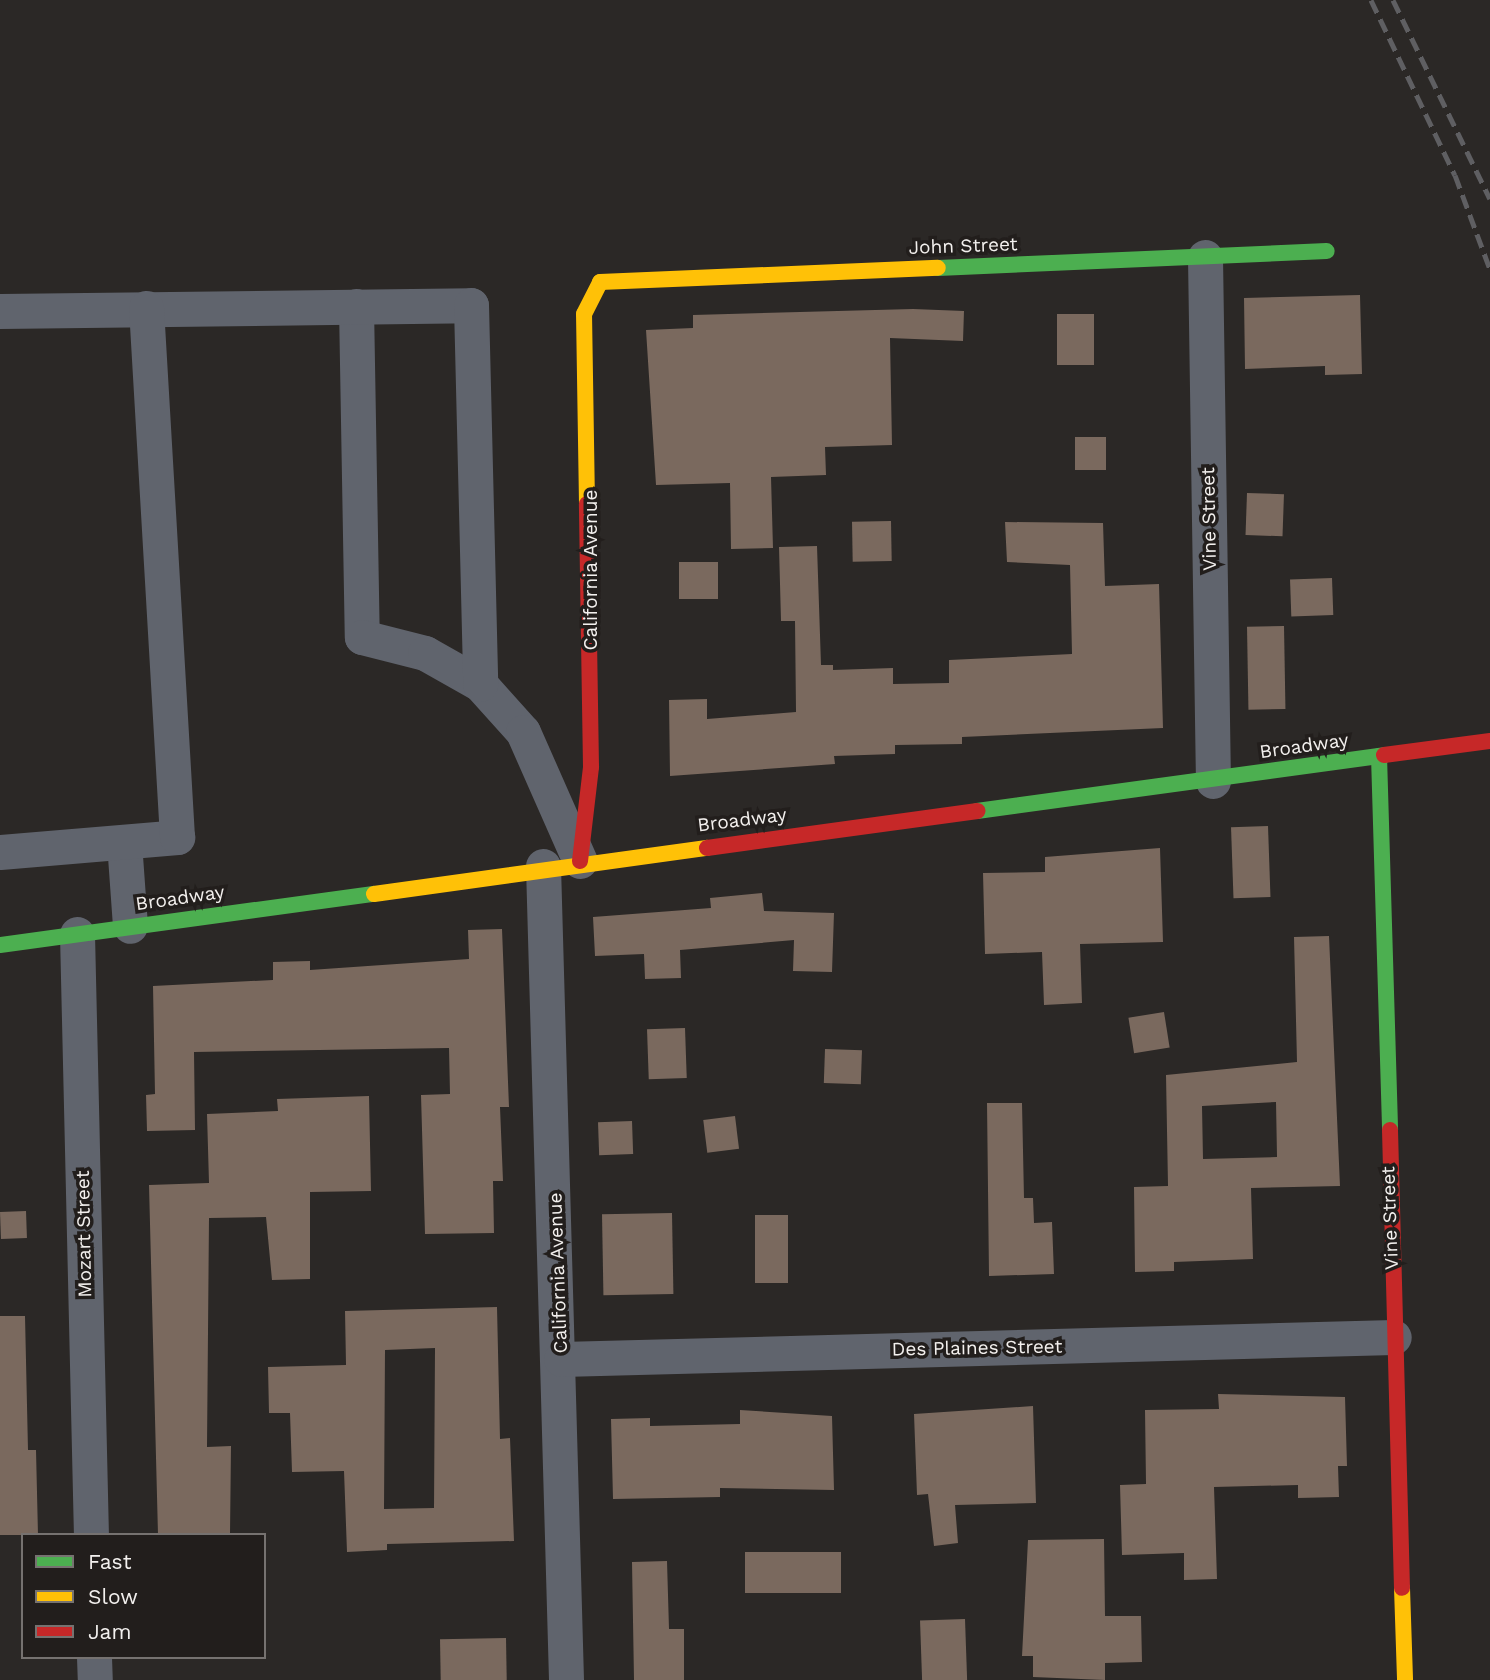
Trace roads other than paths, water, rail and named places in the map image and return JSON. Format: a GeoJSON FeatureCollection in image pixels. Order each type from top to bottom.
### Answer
{"type":"FeatureCollection","features":[{"type":"Feature","properties":{"kind":"street","name":"John Street"},"geometry":{"type":"LineString","coordinates":[[600,282],[1326,251]]}},
{"type":"Feature","properties":{"kind":"street","name":"Vine Street"},"geometry":{"type":"LineString","coordinates":[[1205,257],[1213,781]]}},
{"type":"Feature","properties":{"kind":"street","name":"California Avenue"},"geometry":{"type":"LineString","coordinates":[[580,861],[591,767],[584,314],[600,282]]}},
{"type":"Feature","properties":{"kind":"street"},"geometry":{"type":"LineString","coordinates":[[0,311],[471,305],[480,684]]}},
{"type":"Feature","properties":{"kind":"street"},"geometry":{"type":"LineString","coordinates":[[356,306],[362,637],[425,653],[480,684],[523,732],[580,861]]}},
{"type":"Feature","properties":{"kind":"street"},"geometry":{"type":"LineString","coordinates":[[0,852],[177,837],[146,308]]}},
{"type":"Feature","properties":{"kind":"street","name":"Broadway"},"geometry":{"type":"LineString","coordinates":[[0,945],[543,866],[1213,781],[1490,741]]}},
{"type":"Feature","properties":{"kind":"street","name":"Vine Street"},"geometry":{"type":"LineString","coordinates":[[1379,756],[1405,1680]]}},
{"type":"Feature","properties":{"kind":"street"},"geometry":{"type":"LineString","coordinates":[[124,842],[130,926]]}},
{"type":"Feature","properties":{"kind":"street","name":"California Avenue"},"geometry":{"type":"LineString","coordinates":[[543,866],[561,1359],[566,1680]]}},
{"type":"Feature","properties":{"kind":"street","name":"Mozart Street"},"geometry":{"type":"LineString","coordinates":[[76,934],[91,1533]]}},
{"type":"Feature","properties":{"kind":"street","name":"Des Plaines Street"},"geometry":{"type":"LineString","coordinates":[[561,1359],[1394,1338]]}},
{"type":"Feature","properties":{"kind":"street"},"geometry":{"type":"LineString","coordinates":[[94,1659],[95,1680]]}},
{"type":"Feature","properties":{"kind":"railway"},"geometry":{"type":"LineString","coordinates":[[1371,0],[1455,175],[1490,269]]}},
{"type":"Feature","properties":{"kind":"railway"},"geometry":{"type":"LineString","coordinates":[[1393,0],[1490,199]]}}]}
